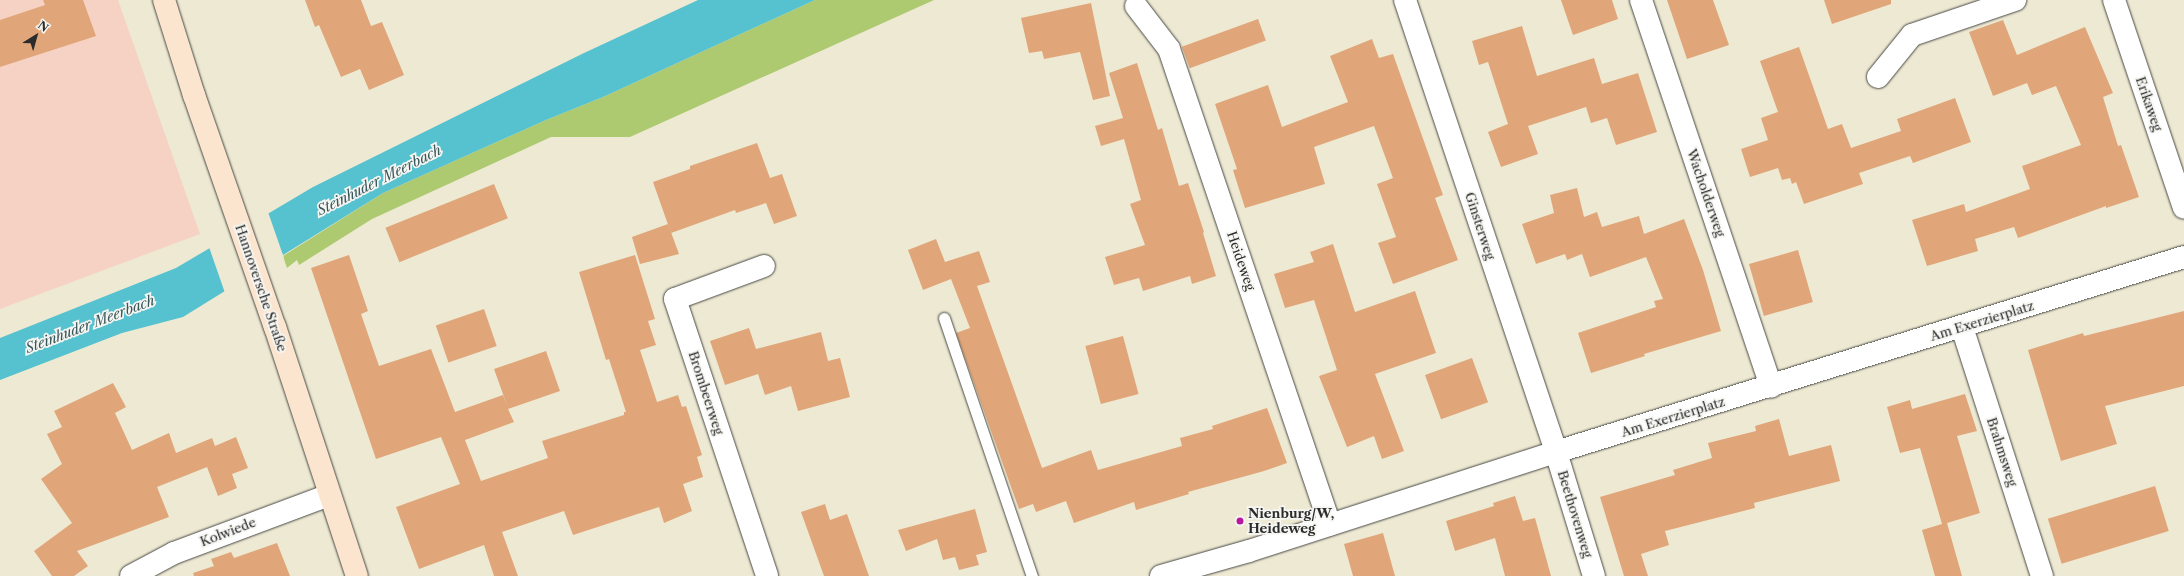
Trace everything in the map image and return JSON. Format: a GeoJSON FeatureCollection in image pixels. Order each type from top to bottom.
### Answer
{"type":"FeatureCollection","features":[{"type":"Feature","properties":{"kind":"street","name":"Hannoversche Straße"},"geometry":{"type":"LineString","coordinates":[[164,0],[194,94],[239,222],[357,576]]}},
{"type":"Feature","properties":{"kind":"street","name":"Ginsterweg"},"geometry":{"type":"LineString","coordinates":[[1405,0],[1556,452]]}},
{"type":"Feature","properties":{"kind":"street","name":"Wacholderweg"},"geometry":{"type":"LineString","coordinates":[[1641,0],[1771,387]]}},
{"type":"Feature","properties":{"kind":"street"},"geometry":{"type":"LineString","coordinates":[[1878,77],[1912,35],[2015,0]]}},
{"type":"Feature","properties":{"kind":"street","name":"Erikaweg"},"geometry":{"type":"LineString","coordinates":[[2114,0],[2184,208]]}},
{"type":"Feature","properties":{"kind":"street","name":"Heideweg"},"geometry":{"type":"LineString","coordinates":[[1136,6],[1169,49],[1330,526]]}},
{"type":"Feature","properties":{"kind":"street","name":"Am Exerzierplatz"},"geometry":{"type":"LineString","coordinates":[[1162,576],[1330,526],[1556,452],[1771,387],[2184,257]]}},
{"type":"Feature","properties":{"kind":"street","name":"Brombeerweg"},"geometry":{"type":"LineString","coordinates":[[764,266],[675,299],[767,576]]}},
{"type":"Feature","properties":{"kind":"street","name":"Brahmsweg"},"geometry":{"type":"LineString","coordinates":[[1962,327],[2042,576]]}},
{"type":"Feature","properties":{"kind":"street","name":"Beethovenweg"},"geometry":{"type":"LineString","coordinates":[[1556,452],[1594,576]]}},
{"type":"Feature","properties":{"kind":"street","name":"Kolwiede"},"geometry":{"type":"LineString","coordinates":[[131,576],[174,553],[329,495]]}},
{"type":"Feature","properties":{"kind":"lane"},"geometry":{"type":"LineString","coordinates":[[944,318],[1032,576]]}},
{"type":"Feature","properties":{"kind":"shaded area"},"geometry":{"type":"Polygon","coordinates":[[[0,0],[118,0],[200,234],[0,309],[0,0]]]}},
{"type":"Feature","properties":{"kind":"green space"},"geometry":{"type":"Polygon","coordinates":[[[815,0],[934,0],[630,137],[551,137],[372,219],[299,265],[297,260],[287,268],[283,256],[383,193],[546,120],[603,97],[815,0]]]}},
{"type":"Feature","properties":{"kind":"water","name":"Steinhuder Meerbach"},"geometry":{"type":"Polygon","coordinates":[[[698,0],[815,0],[603,97],[546,120],[383,193],[183,317],[122,333],[0,380],[0,338],[176,268],[313,187],[584,53],[698,0]]]}},
{"type":"Feature","properties":{"kind":"pier"},"geometry":{"type":"Polygon","coordinates":[[[268,212],[284,258],[225,293],[209,247],[268,212]]]}},
{"type":"Feature","properties":{"kind":"building"},"geometry":{"type":"Polygon","coordinates":[[[43,0],[83,0],[96,36],[0,67],[0,20],[45,5],[43,0]]]}},
{"type":"Feature","properties":{"kind":"building"},"geometry":{"type":"Polygon","coordinates":[[[305,0],[361,0],[371,26],[382,22],[404,75],[369,90],[360,69],[341,77],[319,25],[315,27],[305,0]]]}},
{"type":"Feature","properties":{"kind":"building"},"geometry":{"type":"Polygon","coordinates":[[[1561,0],[1612,0],[1618,19],[1573,35],[1561,0]]]}},
{"type":"Feature","properties":{"kind":"building"},"geometry":{"type":"Polygon","coordinates":[[[1667,0],[1713,0],[1729,45],[1687,59],[1667,0]]]}},
{"type":"Feature","properties":{"kind":"building"},"geometry":{"type":"Polygon","coordinates":[[[1824,0],[1891,0],[1891,4],[1832,24],[1824,0]]]}},
{"type":"Feature","properties":{"kind":"building"},"geometry":{"type":"Polygon","coordinates":[[[1091,3],[1110,96],[1093,100],[1080,52],[1044,59],[1042,51],[1029,53],[1021,18],[1091,3]]]}},
{"type":"Feature","properties":{"kind":"building"},"geometry":{"type":"Polygon","coordinates":[[[1258,19],[1266,41],[1190,68],[1182,47],[1258,19]]]}},
{"type":"Feature","properties":{"kind":"building"},"geometry":{"type":"Polygon","coordinates":[[[2003,20],[2017,55],[2085,27],[2113,93],[2103,97],[2118,146],[2121,145],[2139,197],[2106,208],[2106,206],[2018,238],[2014,227],[1975,239],[1978,251],[1927,266],[1912,220],[1964,204],[1966,212],[2030,189],[2022,166],[2081,145],[2056,86],[2032,95],[2027,83],[1993,96],[1969,32],[2003,20]]]}},
{"type":"Feature","properties":{"kind":"building"},"geometry":{"type":"Polygon","coordinates":[[[1522,26],[1537,76],[1594,58],[1602,84],[1638,73],[1657,132],[1616,145],[1607,118],[1591,123],[1586,107],[1528,126],[1538,154],[1501,167],[1488,132],[1508,124],[1488,62],[1479,65],[1472,41],[1522,26]]]}},
{"type":"Feature","properties":{"kind":"building"},"geometry":{"type":"Polygon","coordinates":[[[1372,39],[1379,58],[1393,54],[1443,195],[1435,198],[1458,260],[1393,284],[1378,243],[1396,237],[1377,184],[1393,178],[1374,126],[1314,147],[1325,184],[1245,208],[1233,170],[1237,169],[1215,104],[1268,85],[1282,127],[1348,102],[1330,56],[1372,39]]]}},
{"type":"Feature","properties":{"kind":"building"},"geometry":{"type":"Polygon","coordinates":[[[1799,47],[1828,129],[1842,124],[1851,148],[1901,131],[1897,119],[1955,98],[1971,142],[1913,163],[1910,156],[1859,173],[1863,184],[1804,204],[1796,182],[1792,184],[1790,178],[1782,180],[1778,168],[1750,177],[1741,149],[1768,140],[1761,118],[1778,112],[1760,61],[1799,47]]]}},
{"type":"Feature","properties":{"kind":"building"},"geometry":{"type":"Polygon","coordinates":[[[1137,63],[1158,130],[1162,128],[1179,186],[1188,183],[1216,276],[1192,284],[1190,276],[1143,291],[1139,278],[1114,285],[1105,257],[1145,245],[1130,204],[1141,200],[1124,139],[1101,146],[1095,126],[1123,118],[1109,73],[1137,63]]]}},
{"type":"Feature","properties":{"kind":"building"},"geometry":{"type":"Polygon","coordinates":[[[757,143],[770,178],[782,174],[797,216],[774,224],[766,203],[736,213],[735,210],[671,233],[653,182],[690,169],[690,166],[757,143]]]}},
{"type":"Feature","properties":{"kind":"building"},"geometry":{"type":"Polygon","coordinates":[[[494,184],[508,218],[399,262],[386,228],[494,184]]]}},
{"type":"Feature","properties":{"kind":"building"},"geometry":{"type":"Polygon","coordinates":[[[1577,188],[1584,217],[1597,212],[1602,227],[1639,216],[1644,234],[1684,219],[1703,270],[1721,331],[1644,354],[1645,356],[1591,373],[1578,333],[1656,307],[1654,301],[1663,299],[1646,257],[1590,277],[1582,254],[1567,260],[1565,254],[1536,264],[1522,224],[1554,213],[1550,195],[1577,188]]]}},
{"type":"Feature","properties":{"kind":"building"},"geometry":{"type":"Polygon","coordinates":[[[668,224],[679,254],[640,264],[632,237],[668,224]]]}},
{"type":"Feature","properties":{"kind":"building"},"geometry":{"type":"Polygon","coordinates":[[[936,239],[945,262],[979,251],[990,282],[977,286],[1042,468],[1091,450],[1098,470],[1182,446],[1180,438],[1213,429],[1212,426],[1267,408],[1287,463],[1264,471],[1188,492],[1189,494],[1136,510],[1134,502],[1074,523],[1066,501],[1036,512],[1033,504],[1019,509],[956,333],[970,328],[951,279],[923,290],[908,250],[936,239]]]}},
{"type":"Feature","properties":{"kind":"building"},"geometry":{"type":"Polygon","coordinates":[[[1333,244],[1355,312],[1415,291],[1436,353],[1375,374],[1404,451],[1382,459],[1374,436],[1347,447],[1319,376],[1337,370],[1314,300],[1285,308],[1274,274],[1314,262],[1310,252],[1333,244]]]}},
{"type":"Feature","properties":{"kind":"building"},"geometry":{"type":"Polygon","coordinates":[[[1798,250],[1813,302],[1764,316],[1749,264],[1798,250]]]}},
{"type":"Feature","properties":{"kind":"building"},"geometry":{"type":"Polygon","coordinates":[[[349,255],[368,311],[361,314],[379,366],[431,349],[455,412],[503,395],[508,408],[494,369],[546,351],[560,391],[508,409],[514,422],[465,440],[481,481],[548,458],[542,441],[624,415],[624,412],[626,412],[609,359],[606,360],[579,272],[635,255],[655,319],[648,321],[656,345],[640,350],[657,402],[678,395],[682,407],[686,406],[702,455],[697,457],[703,477],[683,484],[692,511],[664,523],[659,507],[573,535],[564,511],[502,532],[518,576],[494,576],[484,545],[419,569],[396,507],[460,484],[441,437],[376,459],[311,268],[349,255]]]}},
{"type":"Feature","properties":{"kind":"building"},"geometry":{"type":"Polygon","coordinates":[[[484,309],[497,346],[448,362],[436,326],[484,309]]]}},
{"type":"Feature","properties":{"kind":"building"},"geometry":{"type":"Polygon","coordinates":[[[2184,311],[2184,386],[2105,406],[2117,444],[2061,461],[2028,350],[2083,333],[2084,336],[2184,311]]]}},
{"type":"Feature","properties":{"kind":"building"},"geometry":{"type":"Polygon","coordinates":[[[749,328],[756,349],[821,332],[828,361],[840,358],[850,397],[798,411],[791,386],[765,395],[758,374],[725,385],[710,341],[749,328]]]}},
{"type":"Feature","properties":{"kind":"building"},"geometry":{"type":"Polygon","coordinates":[[[1123,336],[1139,394],[1101,404],[1085,346],[1123,336]]]}},
{"type":"Feature","properties":{"kind":"building"},"geometry":{"type":"Polygon","coordinates":[[[1472,358],[1488,402],[1441,419],[1425,375],[1472,358]]]}},
{"type":"Feature","properties":{"kind":"building"},"geometry":{"type":"Polygon","coordinates":[[[113,383],[126,407],[115,413],[132,450],[169,433],[176,453],[212,438],[215,446],[236,437],[248,468],[232,474],[237,488],[218,496],[207,467],[157,487],[169,517],[77,551],[88,566],[74,576],[52,576],[34,551],[72,523],[41,479],[62,464],[47,434],[62,427],[54,411],[113,383]]]}},
{"type":"Feature","properties":{"kind":"building"},"geometry":{"type":"Polygon","coordinates":[[[1965,394],[1977,431],[1957,436],[1980,513],[1947,523],[1962,576],[1935,576],[1922,530],[1942,524],[1920,448],[1900,453],[1887,407],[1910,400],[1912,409],[1965,394]]]}},
{"type":"Feature","properties":{"kind":"building"},"geometry":{"type":"Polygon","coordinates":[[[1779,419],[1789,456],[1831,445],[1840,481],[1754,503],[1755,508],[1665,531],[1669,545],[1641,554],[1648,576],[1624,576],[1600,497],[1675,475],[1673,470],[1712,458],[1708,443],[1756,431],[1755,426],[1779,419]]]}},
{"type":"Feature","properties":{"kind":"building"},"geometry":{"type":"Polygon","coordinates":[[[2155,486],[2169,531],[2062,564],[2048,519],[2155,486]]]}},
{"type":"Feature","properties":{"kind":"building"},"geometry":{"type":"Polygon","coordinates":[[[1515,496],[1523,521],[1535,518],[1551,576],[1505,576],[1495,538],[1455,551],[1446,521],[1494,506],[1493,503],[1515,496]]]}},
{"type":"Feature","properties":{"kind":"building"},"geometry":{"type":"Polygon","coordinates":[[[825,504],[830,520],[847,514],[869,576],[824,576],[801,512],[825,504]]]}},
{"type":"Feature","properties":{"kind":"building"},"geometry":{"type":"Polygon","coordinates":[[[975,509],[987,552],[976,555],[979,565],[959,570],[955,557],[943,560],[937,539],[906,551],[898,530],[975,509]]]}},
{"type":"Feature","properties":{"kind":"building"},"geometry":{"type":"Polygon","coordinates":[[[1383,533],[1395,576],[1353,576],[1344,544],[1383,533]]]}},
{"type":"Feature","properties":{"kind":"building"},"geometry":{"type":"Polygon","coordinates":[[[277,543],[290,576],[194,576],[193,573],[214,566],[211,559],[231,552],[234,558],[277,543]]]}},
{"type":"Feature","properties":{"kind":"place","name":"Nienburg/W, Heideweg"},"geometry":{"type":"Point","coordinates":[1240,521]}}]}
